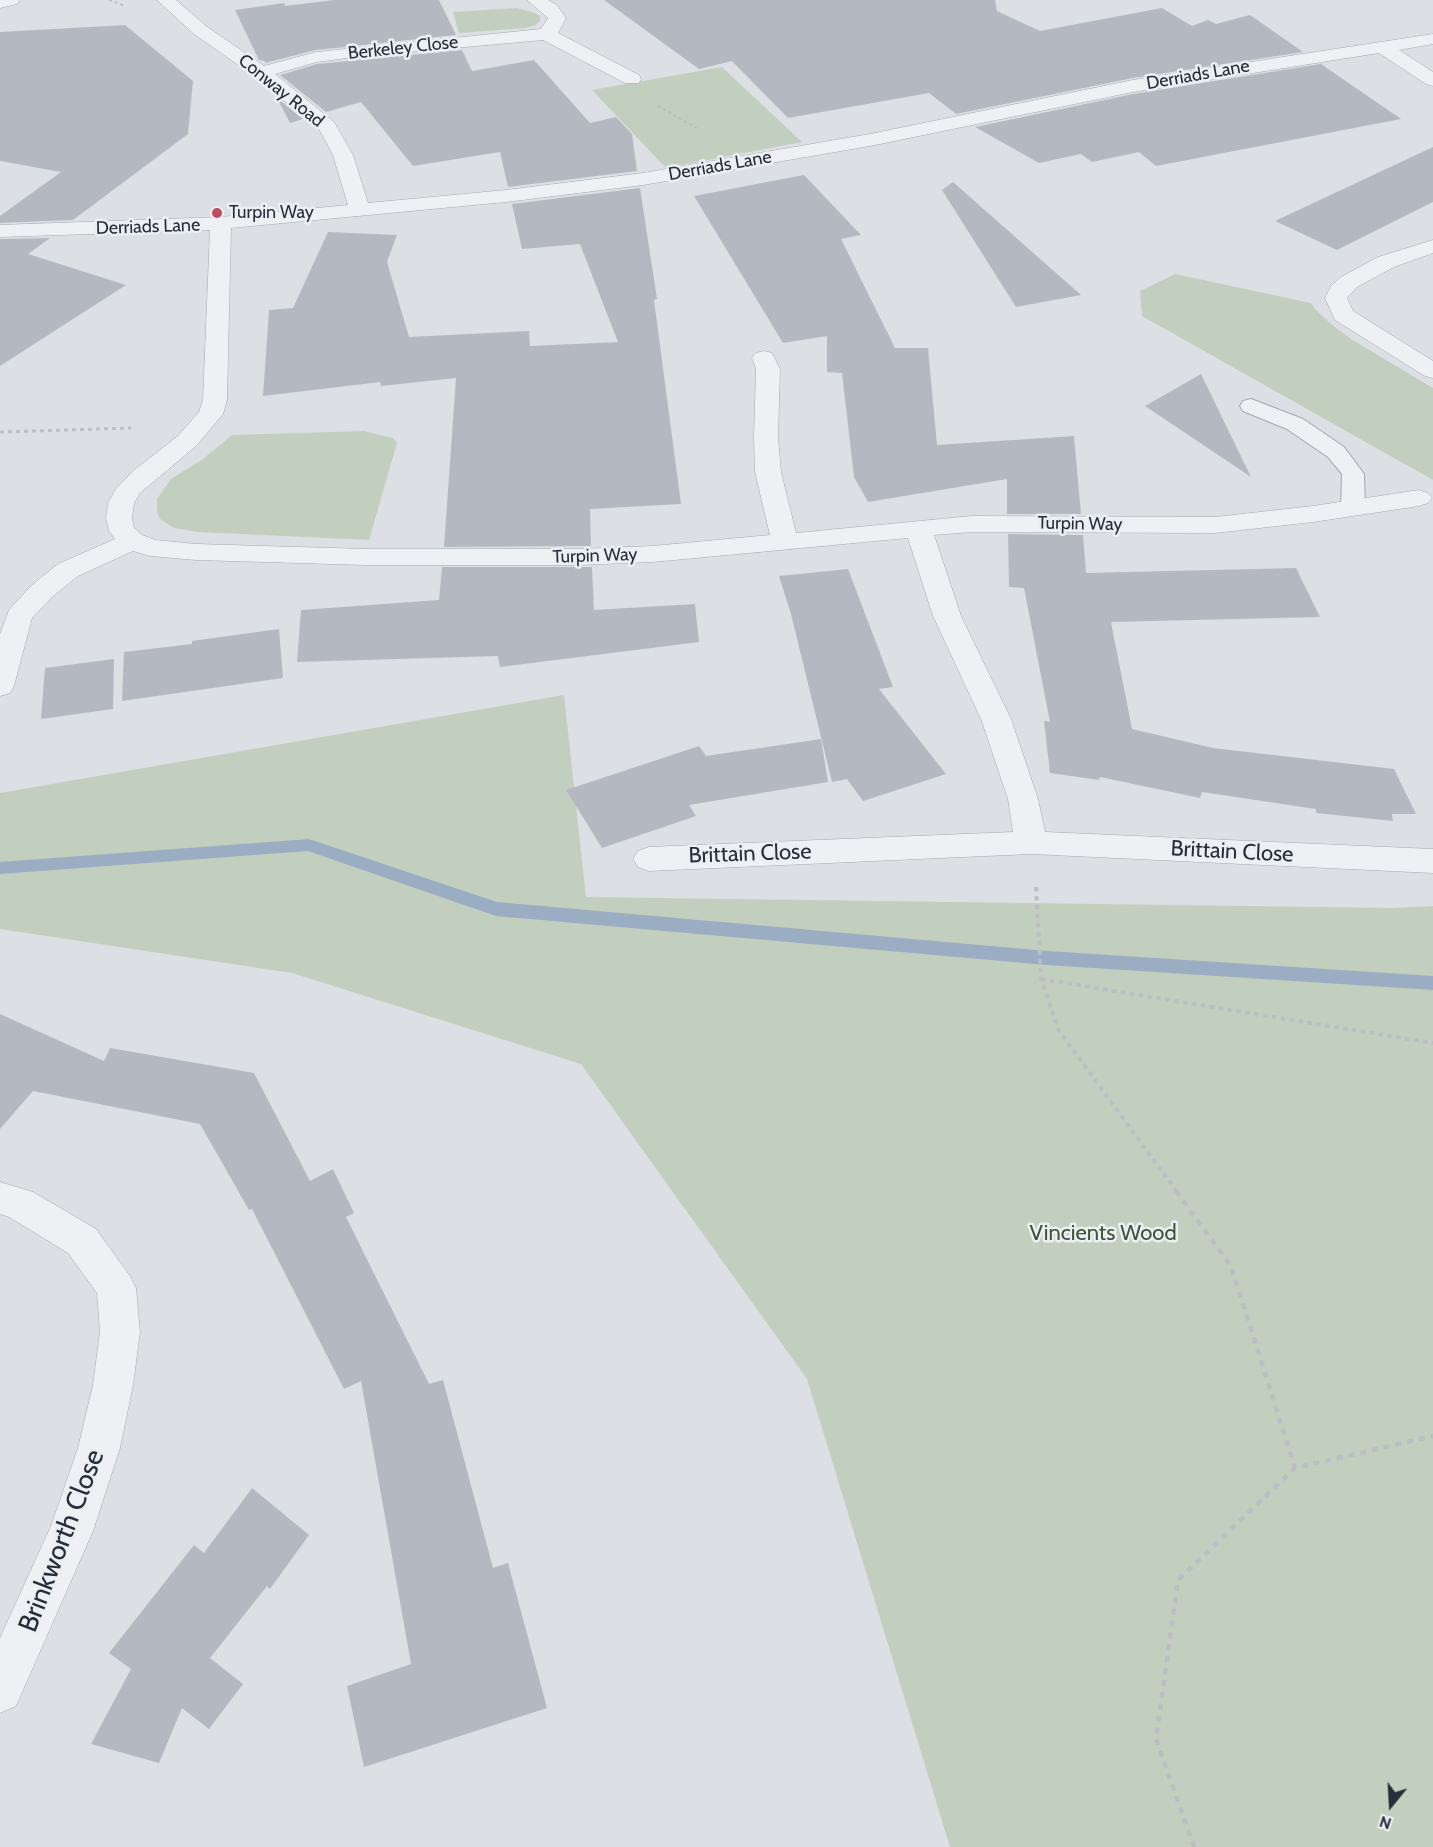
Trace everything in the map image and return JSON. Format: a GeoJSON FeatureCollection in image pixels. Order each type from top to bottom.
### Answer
{"type":"FeatureCollection","features":[{"type":"Feature","properties":{"kind":"street"},"geometry":{"type":"LineString","coordinates":[[0,3],[11,0]]}},
{"type":"Feature","properties":{"kind":"street","name":"Conway Road"},"geometry":{"type":"LineString","coordinates":[[166,0],[200,30],[261,72],[327,126],[342,155],[355,189],[358,209]]}},
{"type":"Feature","properties":{"kind":"street"},"geometry":{"type":"LineString","coordinates":[[536,0],[551,9],[557,18],[554,27],[546,34],[632,79]]}},
{"type":"Feature","properties":{"kind":"street","name":"Berkeley Close"},"geometry":{"type":"LineString","coordinates":[[261,72],[316,57],[546,34]]}},
{"type":"Feature","properties":{"kind":"street","name":"Derriads Lane"},"geometry":{"type":"LineString","coordinates":[[0,231],[221,224],[518,195],[643,179],[755,161],[1143,84],[1433,39]]}},
{"type":"Feature","properties":{"kind":"street"},"geometry":{"type":"LineString","coordinates":[[1382,47],[1433,81]]}},
{"type":"Feature","properties":{"kind":"street"},"geometry":{"type":"LineString","coordinates":[[0,687],[19,616],[42,591],[68,570],[133,541],[122,531],[119,518],[121,503],[129,489],[202,426],[211,414],[215,400],[221,224]]}},
{"type":"Feature","properties":{"kind":"street"},"geometry":{"type":"LineString","coordinates":[[1433,246],[1386,262],[1349,282],[1339,291],[1336,298],[1338,308],[1355,324],[1433,371]]}},
{"type":"Feature","properties":{"kind":"street"},"geometry":{"type":"LineString","coordinates":[[764,358],[768,369],[765,437],[768,472],[785,541]]}},
{"type":"Feature","properties":{"kind":"street","name":"Turpin Way"},"geometry":{"type":"LineString","coordinates":[[133,541],[150,548],[196,552],[507,558],[653,554],[918,528],[1032,523],[1215,525],[1426,500]]}},
{"type":"Feature","properties":{"kind":"street"},"geometry":{"type":"LineString","coordinates":[[918,528],[947,616],[996,719],[1023,799],[1031,843]]}},
{"type":"Feature","properties":{"kind":"street","name":"Brittain Close"},"geometry":{"type":"LineString","coordinates":[[649,859],[1031,843],[1433,861]]}},
{"type":"Feature","properties":{"kind":"street","name":"Brinkworth Close"},"geometry":{"type":"LineString","coordinates":[[0,1198],[20,1204],[82,1241],[116,1288],[120,1332],[113,1385],[99,1448],[75,1521],[0,1690]]}},
{"type":"Feature","properties":{"kind":"lane"},"geometry":{"type":"LineString","coordinates":[[1251,406],[1295,424],[1336,452],[1353,474],[1355,485],[1353,508]]}},
{"type":"Feature","properties":{"kind":"path"},"geometry":{"type":"LineString","coordinates":[[632,79],[636,84],[627,88],[755,161]]}},
{"type":"Feature","properties":{"kind":"path"},"geometry":{"type":"LineString","coordinates":[[0,432],[202,426]]}},
{"type":"Feature","properties":{"kind":"path"},"geometry":{"type":"LineString","coordinates":[[1037,904],[1041,979],[1059,1031],[1231,1266],[1295,1468]]}},
{"type":"Feature","properties":{"kind":"path"},"geometry":{"type":"LineString","coordinates":[[1041,979],[1433,1042]]}},
{"type":"Feature","properties":{"kind":"path"},"geometry":{"type":"LineString","coordinates":[[1194,1847],[1156,1739],[1178,1580],[1295,1468],[1433,1436]]}},
{"type":"Feature","properties":{"kind":"green space"},"geometry":{"type":"Polygon","coordinates":[[[517,8],[535,13],[540,16],[540,21],[536,25],[525,28],[459,33],[453,12],[517,8]]]}},
{"type":"Feature","properties":{"kind":"green space"},"geometry":{"type":"Polygon","coordinates":[[[722,67],[802,142],[666,168],[592,90],[722,67]]]}},
{"type":"Feature","properties":{"kind":"green space"},"geometry":{"type":"Polygon","coordinates":[[[1175,274],[1311,303],[1331,324],[1351,339],[1433,388],[1433,480],[1142,316],[1140,291],[1175,274]]]}},
{"type":"Feature","properties":{"kind":"green space"},"geometry":{"type":"Polygon","coordinates":[[[364,431],[393,438],[397,443],[369,540],[199,532],[174,528],[160,519],[157,513],[157,499],[171,479],[203,459],[232,435],[364,431]]]}},
{"type":"Feature","properties":{"kind":"green space","name":"Vincients Wood"},"geometry":{"type":"Polygon","coordinates":[[[564,695],[586,897],[1393,908],[1433,906],[1433,1847],[950,1847],[807,1379],[581,1064],[292,973],[0,929],[0,793],[564,695]]]}},
{"type":"Feature","properties":{"kind":"building"},"geometry":{"type":"Polygon","coordinates":[[[334,0],[439,0],[456,35],[316,50],[265,63],[259,60],[235,10],[284,3],[285,6],[334,0]]]}},
{"type":"Feature","properties":{"kind":"building"},"geometry":{"type":"Polygon","coordinates":[[[604,0],[995,0],[997,11],[1040,31],[1162,8],[1192,26],[1208,20],[1216,24],[1250,15],[1303,52],[1133,78],[956,114],[929,93],[788,118],[732,61],[699,69],[604,0]]]}},
{"type":"Feature","properties":{"kind":"building"},"geometry":{"type":"Polygon","coordinates":[[[125,25],[193,81],[188,134],[73,220],[0,223],[0,216],[61,172],[0,161],[0,32],[125,25]]]}},
{"type":"Feature","properties":{"kind":"building"},"geometry":{"type":"Polygon","coordinates":[[[462,50],[472,71],[534,60],[590,123],[616,117],[632,134],[637,171],[508,187],[500,152],[413,166],[361,102],[326,112],[280,75],[317,64],[462,50]]]}},
{"type":"Feature","properties":{"kind":"building"},"geometry":{"type":"Polygon","coordinates":[[[1321,64],[1401,119],[1156,166],[1139,152],[1092,162],[1081,154],[1039,163],[975,127],[1133,94],[1321,64]]]}},
{"type":"Feature","properties":{"kind":"building"},"geometry":{"type":"Polygon","coordinates":[[[277,98],[303,119],[290,123],[277,98]]]}},
{"type":"Feature","properties":{"kind":"building"},"geometry":{"type":"Polygon","coordinates":[[[1433,147],[1433,202],[1337,250],[1275,221],[1433,147]]]}},
{"type":"Feature","properties":{"kind":"building"},"geometry":{"type":"Polygon","coordinates":[[[804,175],[861,235],[841,239],[895,348],[928,348],[937,445],[1074,436],[1081,514],[1007,514],[1007,479],[868,502],[854,477],[842,373],[827,372],[827,336],[783,343],[694,196],[804,175]]]}},
{"type":"Feature","properties":{"kind":"building"},"geometry":{"type":"Polygon","coordinates":[[[953,182],[1081,295],[1016,307],[942,190],[953,182]]]}},
{"type":"Feature","properties":{"kind":"building"},"geometry":{"type":"Polygon","coordinates":[[[640,188],[657,299],[654,300],[681,504],[590,509],[591,546],[444,547],[456,378],[381,386],[380,382],[263,396],[269,310],[293,308],[328,232],[397,235],[387,262],[409,337],[529,331],[530,346],[618,342],[580,244],[522,249],[512,204],[640,188]]]}},
{"type":"Feature","properties":{"kind":"building"},"geometry":{"type":"Polygon","coordinates":[[[50,238],[28,254],[126,285],[0,366],[0,239],[50,238]]]}},
{"type":"Feature","properties":{"kind":"building"},"geometry":{"type":"Polygon","coordinates":[[[1201,374],[1251,477],[1145,406],[1201,374]]]}},
{"type":"Feature","properties":{"kind":"building"},"geometry":{"type":"Polygon","coordinates":[[[1008,534],[1083,535],[1086,573],[1296,568],[1320,617],[1111,622],[1132,729],[1213,748],[1394,769],[1416,814],[1392,814],[1393,821],[1316,813],[1316,809],[1202,792],[1200,798],[1100,777],[1099,780],[1050,773],[1044,721],[1050,722],[1024,588],[1009,587],[1008,534]]]}},
{"type":"Feature","properties":{"kind":"building"},"geometry":{"type":"Polygon","coordinates":[[[442,567],[592,567],[594,610],[695,604],[699,642],[500,667],[498,656],[297,662],[301,610],[439,600],[442,567]]]}},
{"type":"Feature","properties":{"kind":"building"},"geometry":{"type":"Polygon","coordinates":[[[848,569],[893,687],[879,689],[946,774],[863,801],[847,779],[832,782],[791,614],[779,576],[848,569]]]}},
{"type":"Feature","properties":{"kind":"building"},"geometry":{"type":"Polygon","coordinates":[[[279,629],[283,678],[122,701],[124,652],[192,644],[192,641],[279,629]]]}},
{"type":"Feature","properties":{"kind":"building"},"geometry":{"type":"Polygon","coordinates":[[[114,659],[113,709],[41,719],[45,668],[114,659]]]}},
{"type":"Feature","properties":{"kind":"building"},"geometry":{"type":"Polygon","coordinates":[[[821,739],[828,782],[689,805],[696,816],[602,848],[566,790],[699,746],[706,756],[821,739]]]}},
{"type":"Feature","properties":{"kind":"building"},"geometry":{"type":"Polygon","coordinates":[[[0,1014],[104,1061],[110,1048],[254,1073],[310,1181],[333,1169],[354,1213],[346,1217],[429,1384],[443,1380],[493,1568],[508,1563],[547,1708],[364,1767],[347,1686],[411,1664],[361,1381],[344,1389],[252,1209],[249,1210],[200,1124],[33,1091],[0,1129],[0,1014]]]}},
{"type":"Feature","properties":{"kind":"building"},"geometry":{"type":"Polygon","coordinates":[[[252,1488],[309,1535],[270,1589],[267,1586],[210,1658],[243,1684],[209,1729],[182,1708],[159,1763],[91,1744],[131,1669],[109,1653],[194,1545],[204,1553],[252,1488]]]}},
{"type":"Feature","properties":{"kind":"waterway"},"geometry":{"type":"LineString","coordinates":[[0,868],[309,845],[496,909],[1047,958],[1433,983]]}},
{"type":"Feature","properties":{"kind":"place","name":"Turpin Way"},"geometry":{"type":"Point","coordinates":[217,213]}}]}
